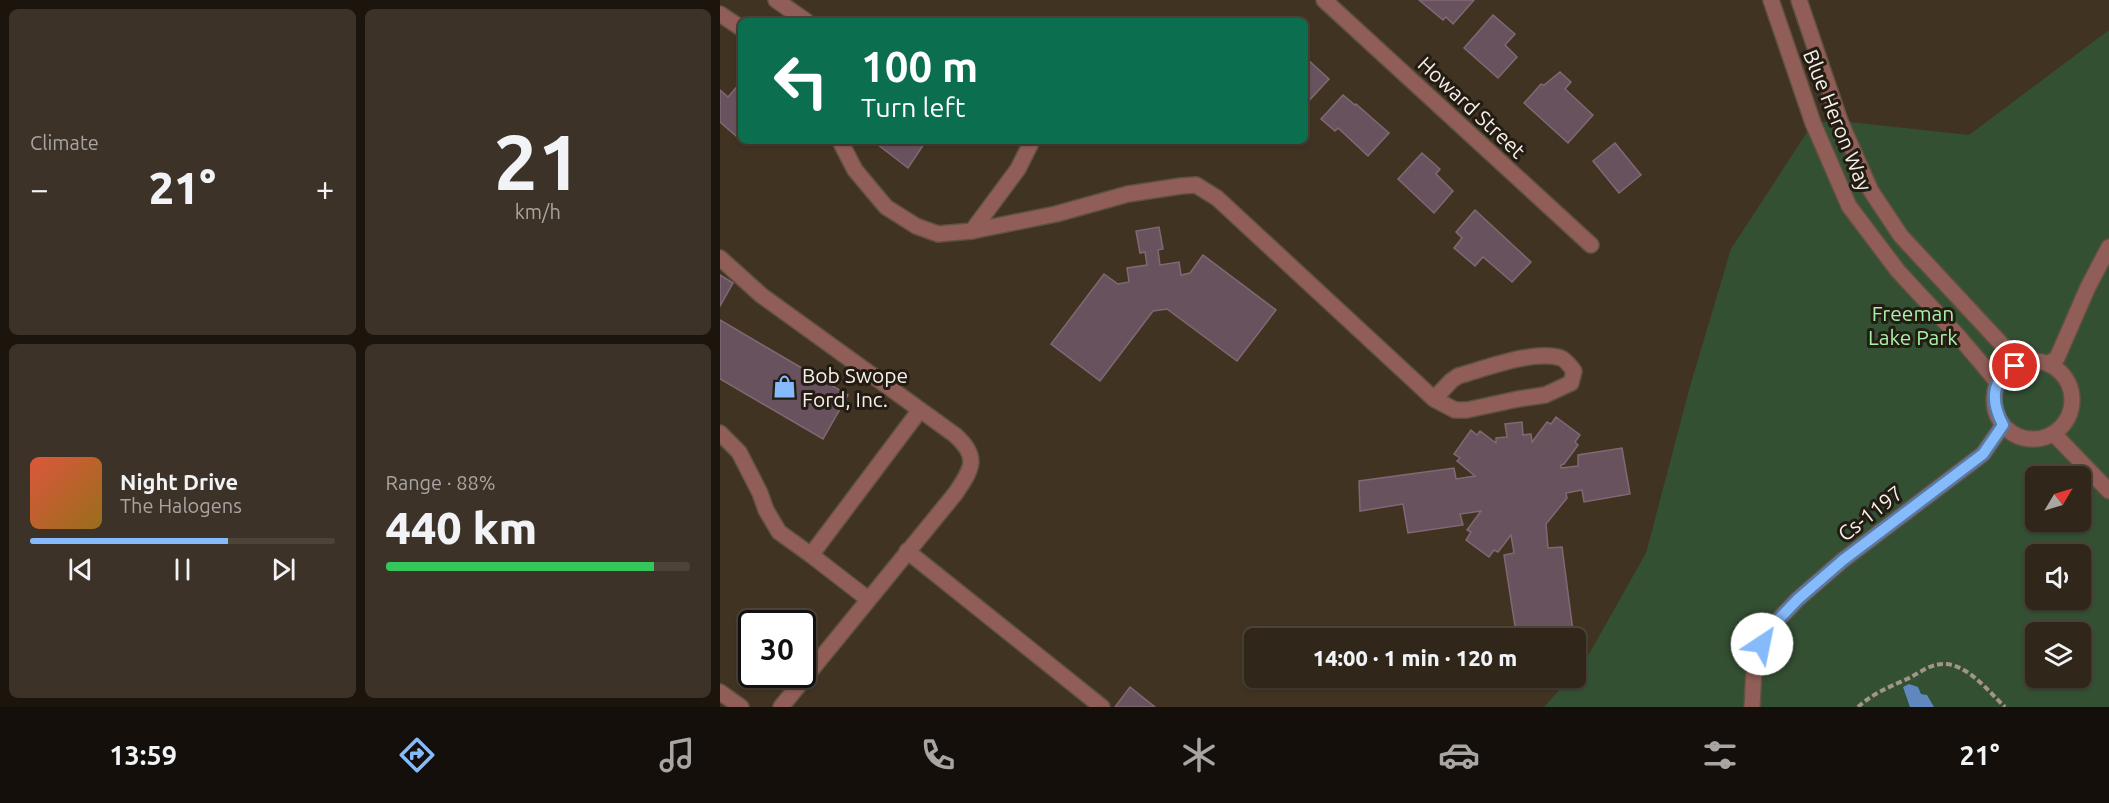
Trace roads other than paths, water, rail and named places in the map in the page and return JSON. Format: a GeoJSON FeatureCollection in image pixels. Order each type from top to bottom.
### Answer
{"type":"FeatureCollection","features":[{"type":"Feature","properties":{"kind":"street"},"geometry":{"type":"LineString","coordinates":[[776,0],[802,18]]}},
{"type":"Feature","properties":{"kind":"street","name":"Howard Street"},"geometry":{"type":"LineString","coordinates":[[1324,0],[1591,245]]}},
{"type":"Feature","properties":{"kind":"street","name":"Blue Heron Way"},"geometry":{"type":"LineString","coordinates":[[1771,0],[1813,123],[1850,206],[1898,271],[1998,383]]}},
{"type":"Feature","properties":{"kind":"street","name":"Blue Heron Way"},"geometry":{"type":"LineString","coordinates":[[1800,0],[1840,121],[1871,191],[1901,236],[2020,364]]}},
{"type":"Feature","properties":{"kind":"street"},"geometry":{"type":"LineString","coordinates":[[720,14],[738,26]]}},
{"type":"Feature","properties":{"kind":"street"},"geometry":{"type":"LineString","coordinates":[[842,144],[855,170],[886,207],[916,226],[938,234],[972,231],[1056,214],[1128,194],[1196,185],[1217,198],[1434,399],[1455,410],[1467,410],[1545,395],[1571,383],[1574,371],[1563,358],[1549,356],[1519,359],[1458,376],[1434,399]]}},
{"type":"Feature","properties":{"kind":"street"},"geometry":{"type":"LineString","coordinates":[[972,231],[1018,169],[1033,144]]}},
{"type":"Feature","properties":{"kind":"street"},"geometry":{"type":"LineString","coordinates":[[2048,364],[2057,358],[2088,287],[2109,247]]}},
{"type":"Feature","properties":{"kind":"street"},"geometry":{"type":"LineString","coordinates":[[720,258],[761,295],[968,447],[972,460],[968,475],[955,494],[781,707]]}},
{"type":"Feature","properties":{"kind":"street"},"geometry":{"type":"LineString","coordinates":[[2037,362],[2048,364],[2064,377],[2071,393],[2072,406],[2066,422],[2054,434],[2028,439],[2013,434],[2003,425],[1995,410],[1994,397],[1998,383],[2008,370],[2020,364],[2037,362]]}},
{"type":"Feature","properties":{"kind":"street"},"geometry":{"type":"LineString","coordinates":[[811,555],[920,410]]}},
{"type":"Feature","properties":{"kind":"street","name":"Cs-1197"},"geometry":{"type":"LineString","coordinates":[[1752,707],[1754,670],[1762,644],[1777,621],[1798,599],[1843,560],[1983,454],[2003,425]]}},
{"type":"Feature","properties":{"kind":"street"},"geometry":{"type":"LineString","coordinates":[[720,433],[739,452],[779,532],[868,599]]}},
{"type":"Feature","properties":{"kind":"street"},"geometry":{"type":"LineString","coordinates":[[2054,434],[2109,491]]}},
{"type":"Feature","properties":{"kind":"street"},"geometry":{"type":"LineString","coordinates":[[907,551],[1102,707]]}},
{"type":"Feature","properties":{"kind":"street"},"geometry":{"type":"LineString","coordinates":[[720,692],[741,707]]}},
{"type":"Feature","properties":{"kind":"water"},"geometry":{"type":"Polygon","coordinates":[[[1909,684],[1918,687],[1921,694],[1927,695],[1934,707],[1910,707],[1903,687],[1909,684]]]}},
{"type":"Feature","properties":{"kind":"place","name":"Bob Swope Ford, Inc."},"geometry":{"type":"Point","coordinates":[784,387]}},
{"type":"Feature","properties":{"kind":"park label","name":"Freeman Lake Park"},"geometry":{"type":"Point","coordinates":[1913,325]}}]}
